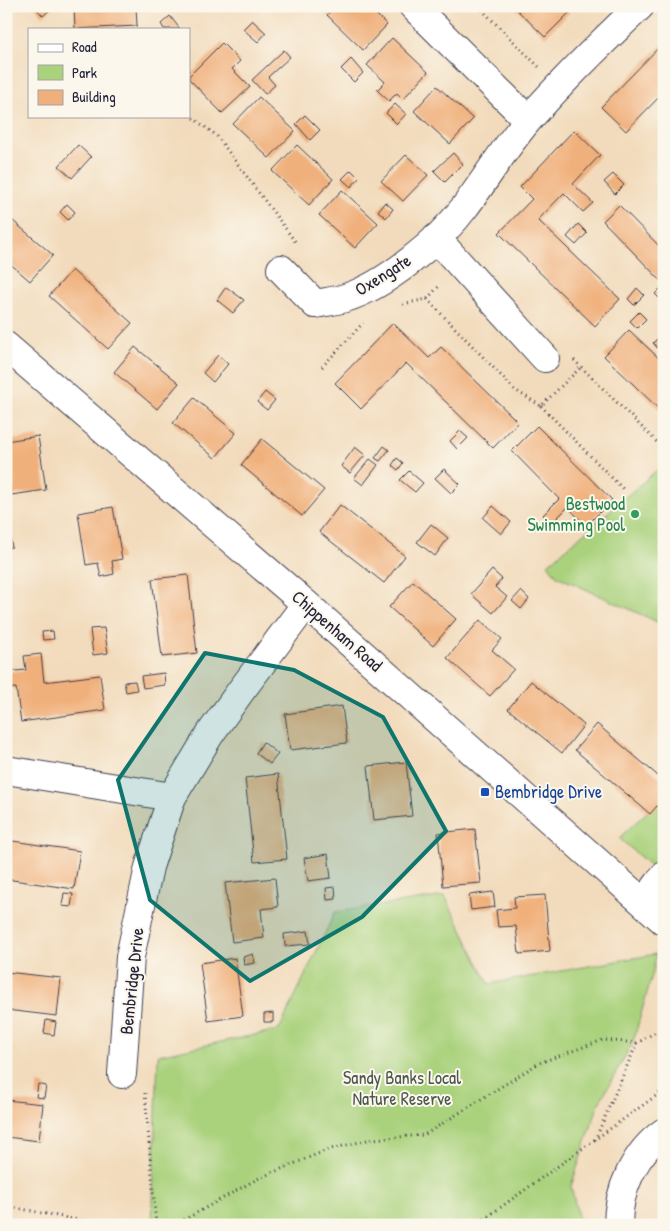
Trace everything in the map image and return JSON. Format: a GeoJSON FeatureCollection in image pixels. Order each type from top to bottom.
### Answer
{"type":"FeatureCollection","features":[{"type":"Feature","properties":{"kind":"street"},"geometry":{"type":"LineString","coordinates":[[413,6],[528,120]]}},
{"type":"Feature","properties":{"kind":"street","name":"Oxengate"},"geometry":{"type":"LineString","coordinates":[[281,269],[315,304],[345,298],[367,288],[406,264],[436,238],[463,210],[528,120],[640,6]]}},
{"type":"Feature","properties":{"kind":"street"},"geometry":{"type":"LineString","coordinates":[[436,238],[545,358]]}},
{"type":"Feature","properties":{"kind":"street","name":"Chippenham Road"},"geometry":{"type":"LineString","coordinates":[[6,346],[306,604],[664,921]]}},
{"type":"Feature","properties":{"kind":"street","name":"Bembridge Drive"},"geometry":{"type":"LineString","coordinates":[[122,1074],[130,957],[149,867],[172,797],[215,727],[306,604]]}},
{"type":"Feature","properties":{"kind":"street"},"geometry":{"type":"LineString","coordinates":[[6,770],[172,797]]}},
{"type":"Feature","properties":{"kind":"street"},"geometry":{"type":"LineString","coordinates":[[644,903],[664,876]]}},
{"type":"Feature","properties":{"kind":"street"},"geometry":{"type":"LineString","coordinates":[[618,1225],[622,1193],[629,1174],[642,1153],[664,1132]]}},
{"type":"Feature","properties":{"kind":"path"},"geometry":{"type":"LineString","coordinates":[[478,6],[559,87]]}},
{"type":"Feature","properties":{"kind":"path"},"geometry":{"type":"LineString","coordinates":[[190,116],[216,135],[299,246],[281,269]]}},
{"type":"Feature","properties":{"kind":"path"},"geometry":{"type":"LineString","coordinates":[[402,304],[427,299],[459,265]]}},
{"type":"Feature","properties":{"kind":"path"},"geometry":{"type":"LineString","coordinates":[[427,299],[515,390],[541,406],[623,489]]}},
{"type":"Feature","properties":{"kind":"path"},"geometry":{"type":"LineString","coordinates":[[322,367],[365,321]]}},
{"type":"Feature","properties":{"kind":"path"},"geometry":{"type":"LineString","coordinates":[[545,358],[559,344],[664,449]]}},
{"type":"Feature","properties":{"kind":"path"},"geometry":{"type":"LineString","coordinates":[[541,406],[582,367]]}},
{"type":"Feature","properties":{"kind":"path"},"geometry":{"type":"LineString","coordinates":[[594,1140],[637,1043],[664,1027]]}},
{"type":"Feature","properties":{"kind":"path"},"geometry":{"type":"LineString","coordinates":[[175,1225],[257,1179],[327,1150],[371,1139],[424,1136],[539,1063],[603,1040],[637,1043]]}},
{"type":"Feature","properties":{"kind":"path"},"geometry":{"type":"LineString","coordinates":[[122,1074],[144,1082],[156,1225]]}},
{"type":"Feature","properties":{"kind":"path"},"geometry":{"type":"LineString","coordinates":[[476,1225],[664,1090]]}},
{"type":"Feature","properties":{"kind":"path"},"geometry":{"type":"LineString","coordinates":[[6,1206],[104,1225]]}},
{"type":"Feature","properties":{"kind":"highlighted area"},"geometry":{"type":"Polygon","coordinates":[[[205,653],[294,670],[383,717],[446,831],[362,917],[250,981],[150,900],[118,780],[205,653]]]}},
{"type":"Feature","properties":{"kind":"green space","name":"Bestwood Swimming Pool"},"geometry":{"type":"Polygon","coordinates":[[[664,464],[664,625],[557,576],[548,564],[664,464]]]}},
{"type":"Feature","properties":{"kind":"green space"},"geometry":{"type":"Polygon","coordinates":[[[664,796],[664,878],[619,838],[664,796]]]}},
{"type":"Feature","properties":{"kind":"green space","name":"Sandy Banks Local Nature Reserve"},"geometry":{"type":"Polygon","coordinates":[[[445,896],[489,984],[656,954],[653,972],[633,1042],[599,1103],[571,1186],[580,1225],[152,1225],[158,1055],[279,1030],[335,912],[445,896]]]}},
{"type":"Feature","properties":{"kind":"building"},"geometry":{"type":"Polygon","coordinates":[[[34,6],[54,6],[43,16],[34,6]]]}},
{"type":"Feature","properties":{"kind":"building"},"geometry":{"type":"Polygon","coordinates":[[[74,6],[136,6],[137,26],[75,28],[74,6]]]}},
{"type":"Feature","properties":{"kind":"building"},"geometry":{"type":"Polygon","coordinates":[[[336,6],[368,6],[387,25],[363,50],[327,15],[336,6]]]}},
{"type":"Feature","properties":{"kind":"building"},"geometry":{"type":"Polygon","coordinates":[[[513,6],[564,6],[570,12],[545,37],[513,6]]]}},
{"type":"Feature","properties":{"kind":"building"},"geometry":{"type":"Polygon","coordinates":[[[170,16],[179,28],[163,28],[161,24],[170,16]]]}},
{"type":"Feature","properties":{"kind":"building"},"geometry":{"type":"Polygon","coordinates":[[[252,20],[266,33],[258,42],[243,29],[252,20]]]}},
{"type":"Feature","properties":{"kind":"building"},"geometry":{"type":"Polygon","coordinates":[[[392,38],[428,72],[403,99],[397,93],[389,101],[377,90],[385,82],[367,65],[392,38]]]}},
{"type":"Feature","properties":{"kind":"building"},"geometry":{"type":"Polygon","coordinates":[[[664,42],[664,92],[626,131],[601,107],[664,42]]]}},
{"type":"Feature","properties":{"kind":"building"},"geometry":{"type":"Polygon","coordinates":[[[222,43],[240,61],[232,69],[250,87],[222,113],[190,80],[190,75],[222,43]]]}},
{"type":"Feature","properties":{"kind":"building"},"geometry":{"type":"Polygon","coordinates":[[[284,50],[290,57],[268,77],[275,85],[265,94],[252,80],[284,50]]]}},
{"type":"Feature","properties":{"kind":"building"},"geometry":{"type":"Polygon","coordinates":[[[351,59],[363,73],[354,82],[341,69],[351,59]]]}},
{"type":"Feature","properties":{"kind":"building"},"geometry":{"type":"Polygon","coordinates":[[[437,86],[473,119],[450,144],[414,111],[437,86]]]}},
{"type":"Feature","properties":{"kind":"building"},"geometry":{"type":"Polygon","coordinates":[[[259,97],[295,131],[269,158],[233,124],[259,97]]]}},
{"type":"Feature","properties":{"kind":"building"},"geometry":{"type":"Polygon","coordinates":[[[395,104],[406,114],[397,124],[386,113],[395,104]]]}},
{"type":"Feature","properties":{"kind":"building"},"geometry":{"type":"Polygon","coordinates":[[[305,115],[320,130],[310,140],[296,124],[305,115]]]}},
{"type":"Feature","properties":{"kind":"building"},"geometry":{"type":"Polygon","coordinates":[[[574,130],[600,155],[573,184],[593,203],[583,212],[564,193],[538,220],[620,299],[595,326],[499,233],[532,199],[520,187],[574,130]]]}},
{"type":"Feature","properties":{"kind":"building"},"geometry":{"type":"Polygon","coordinates":[[[78,145],[91,157],[72,178],[59,166],[78,145]]]}},
{"type":"Feature","properties":{"kind":"building"},"geometry":{"type":"Polygon","coordinates":[[[297,145],[333,179],[309,205],[272,171],[297,145]]]}},
{"type":"Feature","properties":{"kind":"building"},"geometry":{"type":"Polygon","coordinates":[[[453,153],[463,164],[445,182],[434,171],[453,153]]]}},
{"type":"Feature","properties":{"kind":"building"},"geometry":{"type":"Polygon","coordinates":[[[406,155],[428,175],[403,201],[381,181],[406,155]]]}},
{"type":"Feature","properties":{"kind":"building"},"geometry":{"type":"Polygon","coordinates":[[[351,170],[359,178],[351,187],[342,179],[351,170]]]}},
{"type":"Feature","properties":{"kind":"building"},"geometry":{"type":"Polygon","coordinates":[[[613,174],[624,185],[615,194],[604,182],[613,174]]]}},
{"type":"Feature","properties":{"kind":"building"},"geometry":{"type":"Polygon","coordinates":[[[342,190],[378,223],[355,248],[319,215],[342,190]]]}},
{"type":"Feature","properties":{"kind":"building"},"geometry":{"type":"Polygon","coordinates":[[[385,202],[393,209],[386,218],[378,211],[385,202]]]}},
{"type":"Feature","properties":{"kind":"building"},"geometry":{"type":"Polygon","coordinates":[[[67,204],[75,212],[68,220],[60,212],[67,204]]]}},
{"type":"Feature","properties":{"kind":"building"},"geometry":{"type":"Polygon","coordinates":[[[619,205],[664,251],[664,284],[603,221],[619,205]]]}},
{"type":"Feature","properties":{"kind":"building"},"geometry":{"type":"Polygon","coordinates":[[[6,215],[53,255],[30,281],[6,260],[6,215]]]}},
{"type":"Feature","properties":{"kind":"building"},"geometry":{"type":"Polygon","coordinates":[[[578,224],[587,233],[576,245],[567,237],[578,224]]]}},
{"type":"Feature","properties":{"kind":"building"},"geometry":{"type":"Polygon","coordinates":[[[72,270],[132,323],[108,349],[49,296],[72,270]]]}},
{"type":"Feature","properties":{"kind":"building"},"geometry":{"type":"Polygon","coordinates":[[[664,285],[664,303],[655,294],[664,285]]]}},
{"type":"Feature","properties":{"kind":"building"},"geometry":{"type":"Polygon","coordinates":[[[226,287],[244,300],[233,313],[217,300],[226,287]]]}},
{"type":"Feature","properties":{"kind":"building"},"geometry":{"type":"Polygon","coordinates":[[[637,288],[644,295],[634,305],[628,299],[637,288]]]}},
{"type":"Feature","properties":{"kind":"building"},"geometry":{"type":"Polygon","coordinates":[[[639,312],[646,319],[637,328],[630,321],[639,312]]]}},
{"type":"Feature","properties":{"kind":"building"},"geometry":{"type":"Polygon","coordinates":[[[393,323],[429,358],[441,347],[518,422],[493,448],[406,363],[361,409],[335,383],[393,323]]]}},
{"type":"Feature","properties":{"kind":"building"},"geometry":{"type":"Polygon","coordinates":[[[629,330],[664,363],[664,414],[604,356],[629,330]]]}},
{"type":"Feature","properties":{"kind":"building"},"geometry":{"type":"Polygon","coordinates":[[[662,334],[664,336],[664,346],[659,350],[653,343],[662,334]]]}},
{"type":"Feature","properties":{"kind":"building"},"geometry":{"type":"Polygon","coordinates":[[[135,347],[179,383],[157,409],[114,372],[135,347]]]}},
{"type":"Feature","properties":{"kind":"building"},"geometry":{"type":"Polygon","coordinates":[[[218,355],[228,364],[213,382],[203,373],[218,355]]]}},
{"type":"Feature","properties":{"kind":"building"},"geometry":{"type":"Polygon","coordinates":[[[265,392],[275,400],[267,410],[257,402],[265,392]]]}},
{"type":"Feature","properties":{"kind":"building"},"geometry":{"type":"Polygon","coordinates":[[[194,398],[236,433],[215,458],[173,423],[194,398]]]}},
{"type":"Feature","properties":{"kind":"building"},"geometry":{"type":"Polygon","coordinates":[[[537,426],[612,500],[586,526],[568,507],[552,523],[543,515],[559,499],[512,451],[537,426]]]}},
{"type":"Feature","properties":{"kind":"building"},"geometry":{"type":"Polygon","coordinates":[[[460,431],[468,438],[457,449],[450,441],[460,431]]]}},
{"type":"Feature","properties":{"kind":"building"},"geometry":{"type":"Polygon","coordinates":[[[38,436],[46,490],[11,495],[6,460],[6,441],[38,436]]]}},
{"type":"Feature","properties":{"kind":"building"},"geometry":{"type":"Polygon","coordinates":[[[262,439],[324,490],[302,516],[241,465],[262,439]]]}},
{"type":"Feature","properties":{"kind":"building"},"geometry":{"type":"Polygon","coordinates":[[[384,446],[389,450],[380,461],[375,458],[384,446]]]}},
{"type":"Feature","properties":{"kind":"building"},"geometry":{"type":"Polygon","coordinates":[[[355,447],[365,455],[350,473],[341,466],[355,447]]]}},
{"type":"Feature","properties":{"kind":"building"},"geometry":{"type":"Polygon","coordinates":[[[397,458],[403,463],[398,470],[392,465],[397,458]]]}},
{"type":"Feature","properties":{"kind":"building"},"geometry":{"type":"Polygon","coordinates":[[[370,459],[378,465],[363,485],[354,478],[370,459]]]}},
{"type":"Feature","properties":{"kind":"building"},"geometry":{"type":"Polygon","coordinates":[[[444,469],[460,484],[451,493],[435,478],[444,469]]]}},
{"type":"Feature","properties":{"kind":"building"},"geometry":{"type":"Polygon","coordinates":[[[409,471],[423,483],[415,492],[400,480],[409,471]]]}},
{"type":"Feature","properties":{"kind":"building"},"geometry":{"type":"Polygon","coordinates":[[[340,505],[405,556],[384,583],[319,532],[340,505]]]}},
{"type":"Feature","properties":{"kind":"building"},"geometry":{"type":"Polygon","coordinates":[[[493,506],[511,522],[501,534],[483,518],[493,506]]]}},
{"type":"Feature","properties":{"kind":"building"},"geometry":{"type":"Polygon","coordinates":[[[113,507],[122,559],[112,561],[114,574],[101,577],[98,563],[86,565],[78,513],[113,507]]]}},
{"type":"Feature","properties":{"kind":"building"},"geometry":{"type":"Polygon","coordinates":[[[431,524],[448,538],[435,556],[417,542],[431,524]]]}},
{"type":"Feature","properties":{"kind":"building"},"geometry":{"type":"Polygon","coordinates":[[[10,538],[12,547],[6,548],[6,539],[10,538]]]}},
{"type":"Feature","properties":{"kind":"building"},"geometry":{"type":"Polygon","coordinates":[[[492,570],[502,579],[495,587],[507,597],[493,613],[471,594],[492,570]]]}},
{"type":"Feature","properties":{"kind":"building"},"geometry":{"type":"Polygon","coordinates":[[[188,575],[197,653],[162,657],[152,579],[188,575]]]}},
{"type":"Feature","properties":{"kind":"building"},"geometry":{"type":"Polygon","coordinates":[[[413,581],[456,619],[433,646],[389,607],[413,581]]]}},
{"type":"Feature","properties":{"kind":"building"},"geometry":{"type":"Polygon","coordinates":[[[521,591],[529,599],[521,609],[512,601],[521,591]]]}},
{"type":"Feature","properties":{"kind":"building"},"geometry":{"type":"Polygon","coordinates":[[[480,620],[502,639],[492,650],[514,669],[490,696],[447,658],[480,620]]]}},
{"type":"Feature","properties":{"kind":"building"},"geometry":{"type":"Polygon","coordinates":[[[104,628],[108,653],[93,655],[90,629],[104,628]]]}},
{"type":"Feature","properties":{"kind":"building"},"geometry":{"type":"Polygon","coordinates":[[[53,631],[54,639],[43,640],[42,632],[53,631]]]}},
{"type":"Feature","properties":{"kind":"building"},"geometry":{"type":"Polygon","coordinates":[[[41,654],[44,682],[100,675],[105,710],[21,722],[16,688],[6,689],[6,672],[26,670],[24,656],[41,654]]]}},
{"type":"Feature","properties":{"kind":"building"},"geometry":{"type":"Polygon","coordinates":[[[164,673],[165,685],[143,688],[141,676],[164,673]]]}},
{"type":"Feature","properties":{"kind":"building"},"geometry":{"type":"Polygon","coordinates":[[[135,681],[137,690],[126,692],[124,682],[135,681]]]}},
{"type":"Feature","properties":{"kind":"building"},"geometry":{"type":"Polygon","coordinates":[[[531,681],[584,725],[562,753],[508,709],[531,681]]]}},
{"type":"Feature","properties":{"kind":"building"},"geometry":{"type":"Polygon","coordinates":[[[342,706],[347,743],[290,750],[285,714],[342,706]]]}},
{"type":"Feature","properties":{"kind":"building"},"geometry":{"type":"Polygon","coordinates":[[[597,724],[664,781],[664,798],[650,814],[575,750],[597,724]]]}},
{"type":"Feature","properties":{"kind":"building"},"geometry":{"type":"Polygon","coordinates":[[[263,742],[278,754],[270,764],[256,753],[263,742]]]}},
{"type":"Feature","properties":{"kind":"building"},"geometry":{"type":"Polygon","coordinates":[[[406,762],[412,816],[374,820],[368,766],[406,762]]]}},
{"type":"Feature","properties":{"kind":"building"},"geometry":{"type":"Polygon","coordinates":[[[278,774],[287,859],[254,862],[245,778],[278,774]]]}},
{"type":"Feature","properties":{"kind":"building"},"geometry":{"type":"Polygon","coordinates":[[[475,829],[481,883],[443,886],[438,833],[475,829]]]}},
{"type":"Feature","properties":{"kind":"building"},"geometry":{"type":"Polygon","coordinates":[[[6,840],[80,851],[74,889],[6,879],[6,840]]]}},
{"type":"Feature","properties":{"kind":"building"},"geometry":{"type":"Polygon","coordinates":[[[328,854],[331,878],[308,881],[304,858],[328,854]]]}},
{"type":"Feature","properties":{"kind":"building"},"geometry":{"type":"Polygon","coordinates":[[[275,878],[278,907],[261,909],[264,938],[232,942],[225,883],[275,878]]]}},
{"type":"Feature","properties":{"kind":"building"},"geometry":{"type":"Polygon","coordinates":[[[335,887],[336,899],[327,900],[326,888],[335,887]]]}},
{"type":"Feature","properties":{"kind":"building"},"geometry":{"type":"Polygon","coordinates":[[[493,892],[495,907],[471,910],[469,895],[493,892]]]}},
{"type":"Feature","properties":{"kind":"building"},"geometry":{"type":"Polygon","coordinates":[[[64,893],[73,894],[71,907],[62,906],[64,893]]]}},
{"type":"Feature","properties":{"kind":"building"},"geometry":{"type":"Polygon","coordinates":[[[545,895],[550,951],[519,954],[516,926],[498,927],[496,910],[515,908],[514,897],[545,895]]]}},
{"type":"Feature","properties":{"kind":"building"},"geometry":{"type":"Polygon","coordinates":[[[308,931],[310,944],[285,946],[284,934],[308,931]]]}},
{"type":"Feature","properties":{"kind":"building"},"geometry":{"type":"Polygon","coordinates":[[[253,954],[255,963],[244,965],[243,957],[253,954]]]}},
{"type":"Feature","properties":{"kind":"building"},"geometry":{"type":"Polygon","coordinates":[[[235,958],[243,1016],[208,1021],[200,963],[235,958]]]}},
{"type":"Feature","properties":{"kind":"building"},"geometry":{"type":"Polygon","coordinates":[[[6,972],[61,978],[57,1016],[6,1010],[6,972]]]}},
{"type":"Feature","properties":{"kind":"building"},"geometry":{"type":"Polygon","coordinates":[[[273,1013],[273,1022],[264,1022],[264,1014],[273,1013]]]}},
{"type":"Feature","properties":{"kind":"building"},"geometry":{"type":"Polygon","coordinates":[[[46,1020],[56,1022],[54,1035],[44,1033],[46,1020]]]}},
{"type":"Feature","properties":{"kind":"building"},"geometry":{"type":"Polygon","coordinates":[[[38,1084],[46,1086],[44,1098],[36,1097],[38,1084]]]}},
{"type":"Feature","properties":{"kind":"building"},"geometry":{"type":"Polygon","coordinates":[[[6,1100],[43,1104],[39,1141],[6,1137],[6,1100]]]}},
{"type":"Feature","properties":{"kind":"place","name":"Bestwood Swimming Pool"},"geometry":{"type":"Point","coordinates":[635,514]}},
{"type":"Feature","properties":{"kind":"place","name":"Bembridge Drive"},"geometry":{"type":"Point","coordinates":[485,792]}}]}
